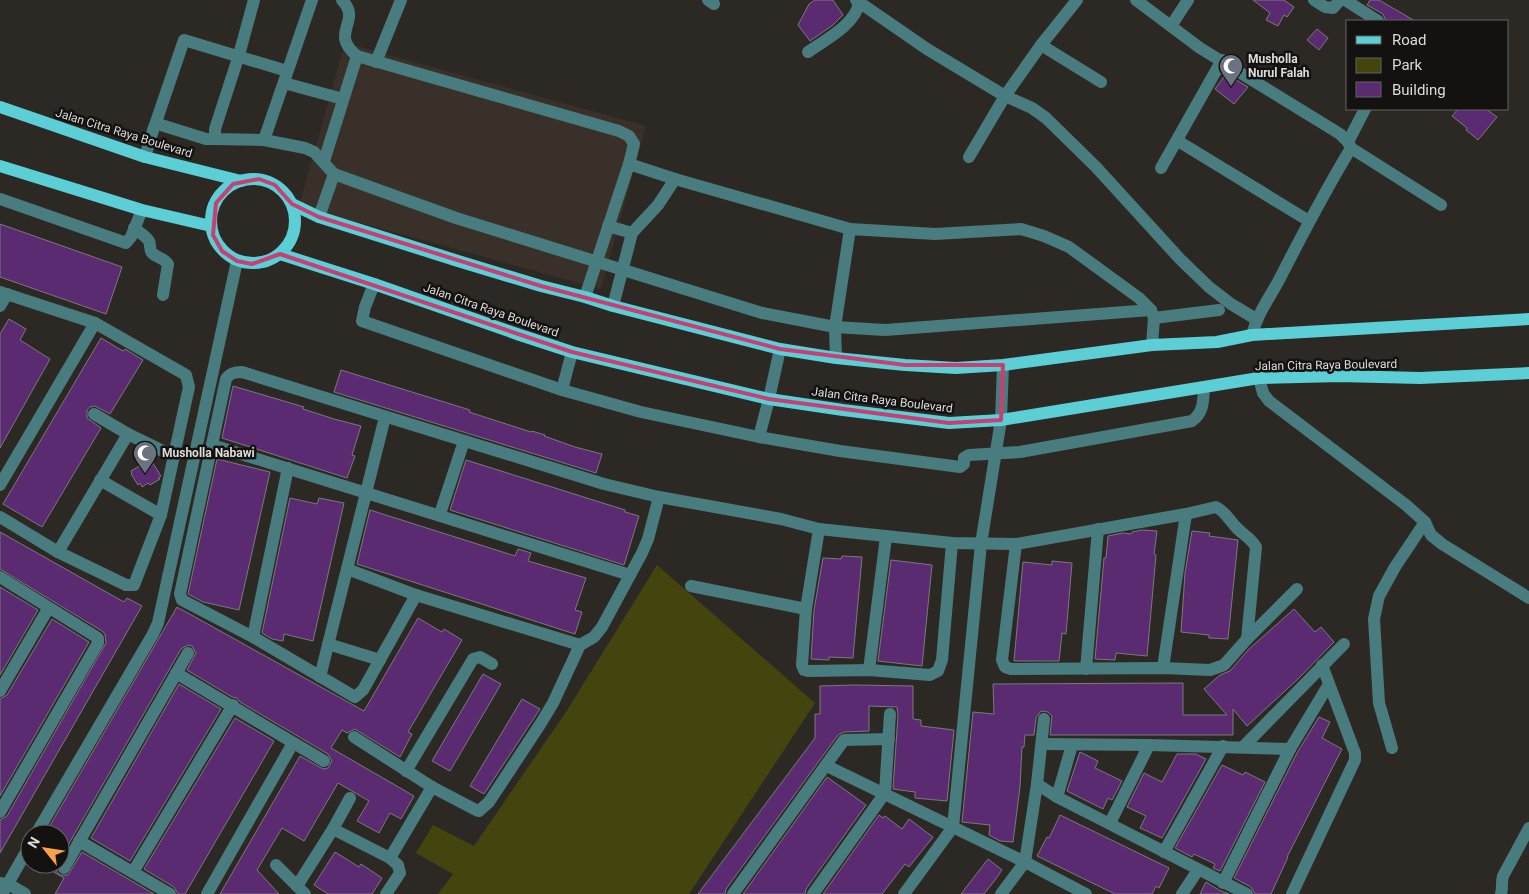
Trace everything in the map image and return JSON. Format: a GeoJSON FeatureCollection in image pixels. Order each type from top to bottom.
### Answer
{"type":"FeatureCollection","features":[{"type":"Feature","properties":{"kind":"main road","name":"Jalan Citra Raya Boulevard"},"geometry":{"type":"LineString","coordinates":[[0,108],[145,157],[241,181]]}},
{"type":"Feature","properties":{"kind":"main road"},"geometry":{"type":"LineString","coordinates":[[0,166],[142,210],[211,226]]}},
{"type":"Feature","properties":{"kind":"main road"},"geometry":{"type":"LineString","coordinates":[[259,179],[275,185],[288,196],[292,204],[296,221],[292,240],[280,254],[267,262],[252,264],[237,261],[222,251],[213,235],[211,226],[213,210],[220,196],[233,184],[241,181],[259,179]]}},
{"type":"Feature","properties":{"kind":"main road"},"geometry":{"type":"LineString","coordinates":[[292,204],[319,217],[541,286],[585,296],[613,306],[780,349],[836,358],[905,365],[948,368],[1003,365],[1152,345],[1217,342],[1252,335],[1529,319]]}},
{"type":"Feature","properties":{"kind":"main road","name":"Jalan Citra Raya Boulevard"},"geometry":{"type":"LineString","coordinates":[[280,254],[572,352],[770,398],[843,410],[949,423],[1001,420],[1259,378],[1340,376],[1420,378],[1529,372]]}},
{"type":"Feature","properties":{"kind":"street"},"geometry":{"type":"LineString","coordinates":[[215,138],[215,129],[239,55],[254,0]]}},
{"type":"Feature","properties":{"kind":"street"},"geometry":{"type":"LineString","coordinates":[[264,140],[312,0]]}},
{"type":"Feature","properties":{"kind":"street"},"geometry":{"type":"LineString","coordinates":[[342,0],[349,7],[350,14],[344,40],[349,49],[357,56],[619,131],[629,136],[634,144],[629,164],[595,261],[585,296]]}},
{"type":"Feature","properties":{"kind":"street"},"geometry":{"type":"LineString","coordinates":[[376,62],[401,0]]}},
{"type":"Feature","properties":{"kind":"street"},"geometry":{"type":"LineString","coordinates":[[969,157],[1005,96],[1077,0]]}},
{"type":"Feature","properties":{"kind":"street"},"geometry":{"type":"LineString","coordinates":[[1136,0],[1200,48],[1340,134],[1349,145],[1441,205]]}},
{"type":"Feature","properties":{"kind":"street"},"geometry":{"type":"LineString","coordinates":[[1171,26],[1188,0]]}},
{"type":"Feature","properties":{"kind":"street"},"geometry":{"type":"LineString","coordinates":[[1314,0],[1325,7],[1332,8],[1340,0]]}},
{"type":"Feature","properties":{"kind":"street"},"geometry":{"type":"LineString","coordinates":[[1345,0],[1376,20]]}},
{"type":"Feature","properties":{"kind":"street"},"geometry":{"type":"LineString","coordinates":[[808,52],[850,22],[858,11],[858,2]]}},
{"type":"Feature","properties":{"kind":"street"},"geometry":{"type":"LineString","coordinates":[[858,2],[927,49],[1005,96],[1032,108],[1046,118],[1096,167],[1180,259],[1231,304],[1256,319]]}},
{"type":"Feature","properties":{"kind":"street"},"geometry":{"type":"LineString","coordinates":[[145,157],[147,144],[183,40],[239,55],[286,77],[343,99]]}},
{"type":"Feature","properties":{"kind":"street"},"geometry":{"type":"LineString","coordinates":[[1041,46],[1100,82]]}},
{"type":"Feature","properties":{"kind":"street"},"geometry":{"type":"LineString","coordinates":[[324,161],[357,56]]}},
{"type":"Feature","properties":{"kind":"street"},"geometry":{"type":"LineString","coordinates":[[1161,168],[1178,141],[1222,60]]}},
{"type":"Feature","properties":{"kind":"street"},"geometry":{"type":"LineString","coordinates":[[1252,335],[1256,319],[1275,288],[1366,110]]}},
{"type":"Feature","properties":{"kind":"street"},"geometry":{"type":"LineString","coordinates":[[155,125],[158,124],[206,138],[264,140],[305,148],[314,152],[334,174],[456,218],[762,313],[835,327],[885,330],[1219,310]]}},
{"type":"Feature","properties":{"kind":"street"},"geometry":{"type":"LineString","coordinates":[[1178,141],[1309,221]]}},
{"type":"Feature","properties":{"kind":"street"},"geometry":{"type":"LineString","coordinates":[[629,164],[850,229],[936,234],[1021,229],[1044,236],[1069,247],[1139,298],[1152,314],[1152,345]]}},
{"type":"Feature","properties":{"kind":"street"},"geometry":{"type":"LineString","coordinates":[[319,217],[334,174]]}},
{"type":"Feature","properties":{"kind":"street"},"geometry":{"type":"LineString","coordinates":[[613,306],[632,233],[658,205],[675,179]]}},
{"type":"Feature","properties":{"kind":"street"},"geometry":{"type":"LineString","coordinates":[[0,199],[126,243],[130,240],[142,210]]}},
{"type":"Feature","properties":{"kind":"street"},"geometry":{"type":"LineString","coordinates":[[608,226],[632,233]]}},
{"type":"Feature","properties":{"kind":"street"},"geometry":{"type":"LineString","coordinates":[[134,228],[151,243],[150,250],[152,253],[166,260],[168,264],[162,295]]}},
{"type":"Feature","properties":{"kind":"street"},"geometry":{"type":"LineString","coordinates":[[836,358],[835,327],[850,229]]}},
{"type":"Feature","properties":{"kind":"street"},"geometry":{"type":"LineString","coordinates":[[42,824],[158,623],[237,261]]}},
{"type":"Feature","properties":{"kind":"street"},"geometry":{"type":"LineString","coordinates":[[374,284],[362,321],[562,390],[641,412],[840,452],[960,467],[964,464],[966,455],[1020,452],[1192,420],[1202,410],[1204,388]]}},
{"type":"Feature","properties":{"kind":"street"},"geometry":{"type":"LineString","coordinates":[[0,306],[3,293],[95,323],[186,374],[188,387],[161,515],[135,582],[131,586],[58,552],[0,517]]}},
{"type":"Feature","properties":{"kind":"street"},"geometry":{"type":"LineString","coordinates":[[0,485],[95,323]]}},
{"type":"Feature","properties":{"kind":"street"},"geometry":{"type":"LineString","coordinates":[[759,437],[770,398],[780,349]]}},
{"type":"Feature","properties":{"kind":"street"},"geometry":{"type":"LineString","coordinates":[[562,390],[572,352]]}},
{"type":"Feature","properties":{"kind":"street"},"geometry":{"type":"LineString","coordinates":[[904,894],[953,827],[981,544],[1001,420],[1003,365]]}},
{"type":"Feature","properties":{"kind":"street"},"geometry":{"type":"LineString","coordinates":[[416,595],[361,694],[356,698],[253,636],[182,600],[180,594],[226,379],[232,373],[238,372],[604,484],[659,497],[781,519],[819,529],[952,543],[1016,544],[1186,514],[1216,506],[1226,513],[1235,527],[1252,540],[1256,547],[1246,639]]}},
{"type":"Feature","properties":{"kind":"street"},"geometry":{"type":"LineString","coordinates":[[1259,378],[1269,401],[1406,505],[1425,522],[1431,535],[1442,544],[1529,598]]}},
{"type":"Feature","properties":{"kind":"street"},"geometry":{"type":"LineString","coordinates":[[94,414],[128,434],[173,456]]}},
{"type":"Feature","properties":{"kind":"street"},"geometry":{"type":"LineString","coordinates":[[320,677],[385,417]]}},
{"type":"Feature","properties":{"kind":"street"},"geometry":{"type":"LineString","coordinates":[[58,552],[128,434]]}},
{"type":"Feature","properties":{"kind":"street"},"geometry":{"type":"LineString","coordinates":[[440,514],[464,441]]}},
{"type":"Feature","properties":{"kind":"street"},"geometry":{"type":"LineString","coordinates":[[212,445],[440,514],[630,575]]}},
{"type":"Feature","properties":{"kind":"street"},"geometry":{"type":"LineString","coordinates":[[253,636],[288,468]]}},
{"type":"Feature","properties":{"kind":"street"},"geometry":{"type":"LineString","coordinates":[[100,480],[161,515]]}},
{"type":"Feature","properties":{"kind":"street"},"geometry":{"type":"LineString","coordinates":[[354,737],[432,787],[476,810],[483,808],[553,703],[580,645],[594,637],[602,627],[642,554],[659,497]]}},
{"type":"Feature","properties":{"kind":"street"},"geometry":{"type":"LineString","coordinates":[[1163,668],[1186,514]]}},
{"type":"Feature","properties":{"kind":"street"},"geometry":{"type":"LineString","coordinates":[[1392,748],[1379,703],[1374,619],[1379,596],[1395,567],[1425,522]]}},
{"type":"Feature","properties":{"kind":"street"},"geometry":{"type":"LineString","coordinates":[[819,529],[806,609],[802,666],[804,670],[808,671],[869,670],[930,675],[938,671],[942,660],[952,543]]}},
{"type":"Feature","properties":{"kind":"street"},"geometry":{"type":"LineString","coordinates":[[1086,670],[1098,530]]}},
{"type":"Feature","properties":{"kind":"street"},"geometry":{"type":"LineString","coordinates":[[869,670],[886,537]]}},
{"type":"Feature","properties":{"kind":"street"},"geometry":{"type":"LineString","coordinates":[[1016,544],[1002,664],[1011,670],[1163,668],[1210,670],[1218,668],[1224,665],[1246,639],[1297,589]]}},
{"type":"Feature","properties":{"kind":"street"},"geometry":{"type":"LineString","coordinates":[[347,569],[416,595],[580,645]]}},
{"type":"Feature","properties":{"kind":"street"},"geometry":{"type":"LineString","coordinates":[[0,810],[98,643],[98,638],[95,635],[1,580]]}},
{"type":"Feature","properties":{"kind":"street"},"geometry":{"type":"LineString","coordinates":[[691,586],[806,609]]}},
{"type":"Feature","properties":{"kind":"street"},"geometry":{"type":"LineString","coordinates":[[0,690],[48,609]]}},
{"type":"Feature","properties":{"kind":"street"},"geometry":{"type":"LineString","coordinates":[[328,644],[380,660]]}},
{"type":"Feature","properties":{"kind":"street"},"geometry":{"type":"LineString","coordinates":[[1244,746],[1344,644]]}},
{"type":"Feature","properties":{"kind":"street"},"geometry":{"type":"LineString","coordinates":[[70,857],[188,653]]}},
{"type":"Feature","properties":{"kind":"street"},"geometry":{"type":"LineString","coordinates":[[406,771],[472,659],[480,657],[492,664]]}},
{"type":"Feature","properties":{"kind":"street"},"geometry":{"type":"LineString","coordinates":[[1292,894],[1356,760],[1356,753],[1322,665]]}},
{"type":"Feature","properties":{"kind":"street"},"geometry":{"type":"LineString","coordinates":[[176,673],[233,705],[324,761]]}},
{"type":"Feature","properties":{"kind":"street"},"geometry":{"type":"LineString","coordinates":[[1223,883],[1290,749],[1329,684]]}},
{"type":"Feature","properties":{"kind":"street"},"geometry":{"type":"LineString","coordinates":[[134,872],[233,705]]}},
{"type":"Feature","properties":{"kind":"street"},"geometry":{"type":"LineString","coordinates":[[813,894],[885,793],[890,714]]}},
{"type":"Feature","properties":{"kind":"street"},"geometry":{"type":"LineString","coordinates":[[1001,894],[1025,862],[1037,784],[1044,719]]}},
{"type":"Feature","properties":{"kind":"street"},"geometry":{"type":"LineString","coordinates":[[733,894],[846,739],[889,739]]}},
{"type":"Feature","properties":{"kind":"street"},"geometry":{"type":"LineString","coordinates":[[207,894],[294,743]]}},
{"type":"Feature","properties":{"kind":"street"},"geometry":{"type":"LineString","coordinates":[[1042,744],[1244,746],[1290,749]]}},
{"type":"Feature","properties":{"kind":"street"},"geometry":{"type":"LineString","coordinates":[[1057,797],[1072,745]]}},
{"type":"Feature","properties":{"kind":"street"},"geometry":{"type":"LineString","coordinates":[[1110,823],[1149,745]]}},
{"type":"Feature","properties":{"kind":"street"},"geometry":{"type":"LineString","coordinates":[[1164,852],[1223,746]]}},
{"type":"Feature","properties":{"kind":"street"},"geometry":{"type":"LineString","coordinates":[[827,766],[1025,862],[1086,894]]}},
{"type":"Feature","properties":{"kind":"street"},"geometry":{"type":"LineString","coordinates":[[1037,784],[1057,797],[1247,894]]}},
{"type":"Feature","properties":{"kind":"street"},"geometry":{"type":"LineString","coordinates":[[390,858],[432,787]]}},
{"type":"Feature","properties":{"kind":"street"},"geometry":{"type":"LineString","coordinates":[[276,864],[301,890],[350,798]]}},
{"type":"Feature","properties":{"kind":"street"},"geometry":{"type":"LineString","coordinates":[[1503,892],[1501,883],[1503,876],[1529,828]]}},
{"type":"Feature","properties":{"kind":"street"},"geometry":{"type":"LineString","coordinates":[[333,829],[390,858],[398,865],[400,873],[386,894]]}},
{"type":"Feature","properties":{"kind":"street"},"geometry":{"type":"LineString","coordinates":[[79,841],[170,894]]}},
{"type":"Feature","properties":{"kind":"street"},"geometry":{"type":"LineString","coordinates":[[20,861],[3,887],[25,894]]}},
{"type":"Feature","properties":{"kind":"street"},"geometry":{"type":"LineString","coordinates":[[1182,894],[1198,870]]}},
{"type":"Feature","properties":{"kind":"highlighted area"},"geometry":{"type":"Polygon","coordinates":[[[259,179],[275,185],[292,204],[319,217],[541,286],[780,349],[905,365],[1003,365],[1001,420],[949,423],[769,399],[572,352],[280,254],[252,264],[237,261],[222,251],[213,235],[216,203],[233,184],[259,179]]]}},
{"type":"Feature","properties":{"kind":"shaded area"},"geometry":{"type":"Polygon","coordinates":[[[345,43],[646,126],[601,289],[299,206],[345,43]]]}},
{"type":"Feature","properties":{"kind":"green space"},"geometry":{"type":"Polygon","coordinates":[[[657,565],[815,703],[689,894],[438,894],[453,874],[416,853],[433,825],[474,846],[566,712],[657,565]]]}},
{"type":"Feature","properties":{"kind":"building"},"geometry":{"type":"Polygon","coordinates":[[[815,0],[833,0],[843,15],[833,25],[810,41],[798,25],[809,4],[815,0]]]}},
{"type":"Feature","properties":{"kind":"building"},"geometry":{"type":"Polygon","coordinates":[[[1253,0],[1284,0],[1294,7],[1287,17],[1284,15],[1278,26],[1266,20],[1270,13],[1253,0]]]}},
{"type":"Feature","properties":{"kind":"building"},"geometry":{"type":"Polygon","coordinates":[[[1370,0],[1379,0],[1413,20],[1386,20],[1383,14],[1367,5],[1370,0]]]}},
{"type":"Feature","properties":{"kind":"building"},"geometry":{"type":"Polygon","coordinates":[[[1317,29],[1328,38],[1319,50],[1307,40],[1317,29]]]}},
{"type":"Feature","properties":{"kind":"building","name":"Musholla Nurul Falah"},"geometry":{"type":"Polygon","coordinates":[[[1226,74],[1248,87],[1234,104],[1215,89],[1226,74]]]}},
{"type":"Feature","properties":{"kind":"building"},"geometry":{"type":"Polygon","coordinates":[[[1457,110],[1487,110],[1497,117],[1478,140],[1452,116],[1457,110]]]}},
{"type":"Feature","properties":{"kind":"building"},"geometry":{"type":"Polygon","coordinates":[[[0,224],[122,267],[106,314],[0,277],[0,224]]]}},
{"type":"Feature","properties":{"kind":"building"},"geometry":{"type":"Polygon","coordinates":[[[9,319],[26,329],[20,340],[50,359],[0,448],[0,334],[9,319]]]}},
{"type":"Feature","properties":{"kind":"building"},"geometry":{"type":"Polygon","coordinates":[[[101,338],[143,360],[110,414],[95,406],[87,410],[87,418],[101,428],[42,527],[3,504],[101,338]]]}},
{"type":"Feature","properties":{"kind":"building"},"geometry":{"type":"Polygon","coordinates":[[[341,370],[470,410],[469,412],[545,435],[575,447],[602,454],[596,473],[334,392],[341,370]]]}},
{"type":"Feature","properties":{"kind":"building"},"geometry":{"type":"Polygon","coordinates":[[[233,386],[361,426],[352,455],[355,456],[347,478],[222,438],[233,386]]]}},
{"type":"Feature","properties":{"kind":"building"},"geometry":{"type":"Polygon","coordinates":[[[217,459],[270,472],[239,610],[203,602],[188,594],[217,459]]]}},
{"type":"Feature","properties":{"kind":"building"},"geometry":{"type":"Polygon","coordinates":[[[466,460],[639,516],[624,565],[450,510],[466,460]]]}},
{"type":"Feature","properties":{"kind":"building","name":"Musholla Nabawi"},"geometry":{"type":"Polygon","coordinates":[[[148,461],[152,462],[161,476],[158,478],[160,479],[150,485],[148,483],[142,487],[140,483],[138,485],[131,471],[148,461]]]}},
{"type":"Feature","properties":{"kind":"building"},"geometry":{"type":"Polygon","coordinates":[[[290,498],[317,504],[319,498],[344,503],[313,641],[284,634],[283,641],[272,639],[262,633],[290,498]]]}},
{"type":"Feature","properties":{"kind":"building"},"geometry":{"type":"Polygon","coordinates":[[[370,510],[515,556],[518,549],[531,553],[528,561],[586,578],[575,610],[582,612],[575,634],[357,564],[370,510]]]}},
{"type":"Feature","properties":{"kind":"building"},"geometry":{"type":"Polygon","coordinates":[[[1142,530],[1157,531],[1147,656],[1116,653],[1115,660],[1095,659],[1104,558],[1106,558],[1108,536],[1123,533],[1131,534],[1132,532],[1142,530]]]}},
{"type":"Feature","properties":{"kind":"building"},"geometry":{"type":"Polygon","coordinates":[[[1192,531],[1210,533],[1209,536],[1238,540],[1228,639],[1209,638],[1209,635],[1181,632],[1185,573],[1192,531]]]}},
{"type":"Feature","properties":{"kind":"building"},"geometry":{"type":"Polygon","coordinates":[[[0,532],[124,602],[127,598],[142,606],[0,853],[0,820],[7,816],[106,643],[105,634],[102,631],[0,569],[0,532]]]}},
{"type":"Feature","properties":{"kind":"building"},"geometry":{"type":"Polygon","coordinates":[[[842,556],[862,557],[853,658],[829,657],[829,660],[811,659],[814,610],[823,558],[841,559],[842,556]]]}},
{"type":"Feature","properties":{"kind":"building"},"geometry":{"type":"Polygon","coordinates":[[[891,560],[932,565],[922,666],[878,661],[891,560]]]}},
{"type":"Feature","properties":{"kind":"building"},"geometry":{"type":"Polygon","coordinates":[[[1052,561],[1072,563],[1066,634],[1062,633],[1059,661],[1014,661],[1023,562],[1052,565],[1052,561]]]}},
{"type":"Feature","properties":{"kind":"building"},"geometry":{"type":"Polygon","coordinates":[[[0,587],[38,610],[0,675],[0,587]]]}},
{"type":"Feature","properties":{"kind":"building"},"geometry":{"type":"Polygon","coordinates":[[[177,607],[364,711],[418,618],[442,632],[444,629],[462,640],[408,732],[412,734],[400,757],[355,729],[347,733],[342,730],[331,748],[414,796],[401,819],[390,813],[379,833],[357,821],[369,801],[338,783],[304,841],[282,828],[257,870],[279,894],[220,894],[300,756],[323,769],[328,768],[332,761],[328,754],[240,702],[237,698],[232,697],[187,670],[196,653],[192,646],[188,645],[181,649],[70,842],[70,824],[51,824],[177,607]]]}},
{"type":"Feature","properties":{"kind":"building"},"geometry":{"type":"Polygon","coordinates":[[[1294,609],[1315,632],[1321,627],[1334,642],[1299,678],[1247,726],[1233,709],[1233,735],[1050,735],[1052,716],[1048,712],[1041,711],[1036,718],[1034,735],[1025,735],[1024,747],[1022,747],[1020,787],[1013,842],[1000,841],[989,835],[990,825],[962,822],[973,712],[994,714],[993,684],[1183,683],[1183,715],[1227,715],[1204,689],[1220,675],[1230,671],[1249,649],[1294,609]]]}},
{"type":"Feature","properties":{"kind":"building"},"geometry":{"type":"Polygon","coordinates":[[[52,619],[89,642],[0,796],[0,699],[7,695],[52,619]]]}},
{"type":"Feature","properties":{"kind":"building"},"geometry":{"type":"Polygon","coordinates":[[[483,674],[501,684],[450,771],[432,761],[483,674]]]}},
{"type":"Feature","properties":{"kind":"building"},"geometry":{"type":"Polygon","coordinates":[[[179,684],[221,709],[130,861],[91,838],[179,684]]]}},
{"type":"Feature","properties":{"kind":"building"},"geometry":{"type":"Polygon","coordinates":[[[820,686],[913,686],[913,719],[921,720],[921,726],[954,730],[947,801],[915,798],[915,792],[893,789],[897,707],[869,706],[869,731],[844,732],[838,735],[726,889],[725,894],[698,894],[815,738],[815,714],[820,714],[820,686]]]}},
{"type":"Feature","properties":{"kind":"building"},"geometry":{"type":"Polygon","coordinates":[[[522,699],[540,709],[484,794],[470,786],[522,699]]]}},
{"type":"Feature","properties":{"kind":"building"},"geometry":{"type":"Polygon","coordinates":[[[1319,717],[1330,722],[1322,738],[1342,749],[1287,857],[1271,894],[1255,894],[1251,887],[1234,878],[1297,753],[1319,717]]]}},
{"type":"Feature","properties":{"kind":"building"},"geometry":{"type":"Polygon","coordinates":[[[235,718],[274,741],[185,894],[178,894],[174,887],[144,869],[235,718]]]}},
{"type":"Feature","properties":{"kind":"building"},"geometry":{"type":"Polygon","coordinates":[[[1080,752],[1098,761],[1095,768],[1122,781],[1112,800],[1108,798],[1103,809],[1067,791],[1080,752]]]}},
{"type":"Feature","properties":{"kind":"building"},"geometry":{"type":"Polygon","coordinates":[[[1177,754],[1196,754],[1206,759],[1162,838],[1140,828],[1146,816],[1127,807],[1144,773],[1162,782],[1177,754]]]}},
{"type":"Feature","properties":{"kind":"building"},"geometry":{"type":"Polygon","coordinates":[[[1222,765],[1243,775],[1245,772],[1265,782],[1220,871],[1213,868],[1215,864],[1194,854],[1192,857],[1175,848],[1222,765]]]}},
{"type":"Feature","properties":{"kind":"building"},"geometry":{"type":"Polygon","coordinates":[[[827,777],[866,805],[806,889],[805,894],[743,894],[827,777]]]}},
{"type":"Feature","properties":{"kind":"building"},"geometry":{"type":"Polygon","coordinates":[[[879,815],[883,818],[885,816],[902,829],[909,819],[933,837],[909,867],[905,864],[882,894],[823,894],[879,815]]]}},
{"type":"Feature","properties":{"kind":"building"},"geometry":{"type":"Polygon","coordinates":[[[1060,815],[1169,868],[1159,888],[1156,886],[1152,894],[1115,894],[1037,856],[1047,837],[1049,838],[1060,815]]]}},
{"type":"Feature","properties":{"kind":"building"},"geometry":{"type":"Polygon","coordinates":[[[82,852],[154,894],[55,894],[64,878],[57,874],[68,875],[82,852]]]}},
{"type":"Feature","properties":{"kind":"building"},"geometry":{"type":"Polygon","coordinates":[[[335,852],[359,867],[361,864],[382,878],[372,894],[328,894],[314,885],[335,852]]]}},
{"type":"Feature","properties":{"kind":"building"},"geometry":{"type":"Polygon","coordinates":[[[988,859],[1002,870],[995,880],[984,894],[961,894],[988,859]]]}},
{"type":"Feature","properties":{"kind":"building"},"geometry":{"type":"Polygon","coordinates":[[[1206,882],[1219,890],[1229,894],[1200,894],[1206,882]]]}},
{"type":"Feature","properties":{"kind":"place","name":"Musholla Nurul Falah"},"geometry":{"type":"Point","coordinates":[1231,87]}},
{"type":"Feature","properties":{"kind":"place","name":"Musholla Nabawi"},"geometry":{"type":"Point","coordinates":[145,474]}}]}
